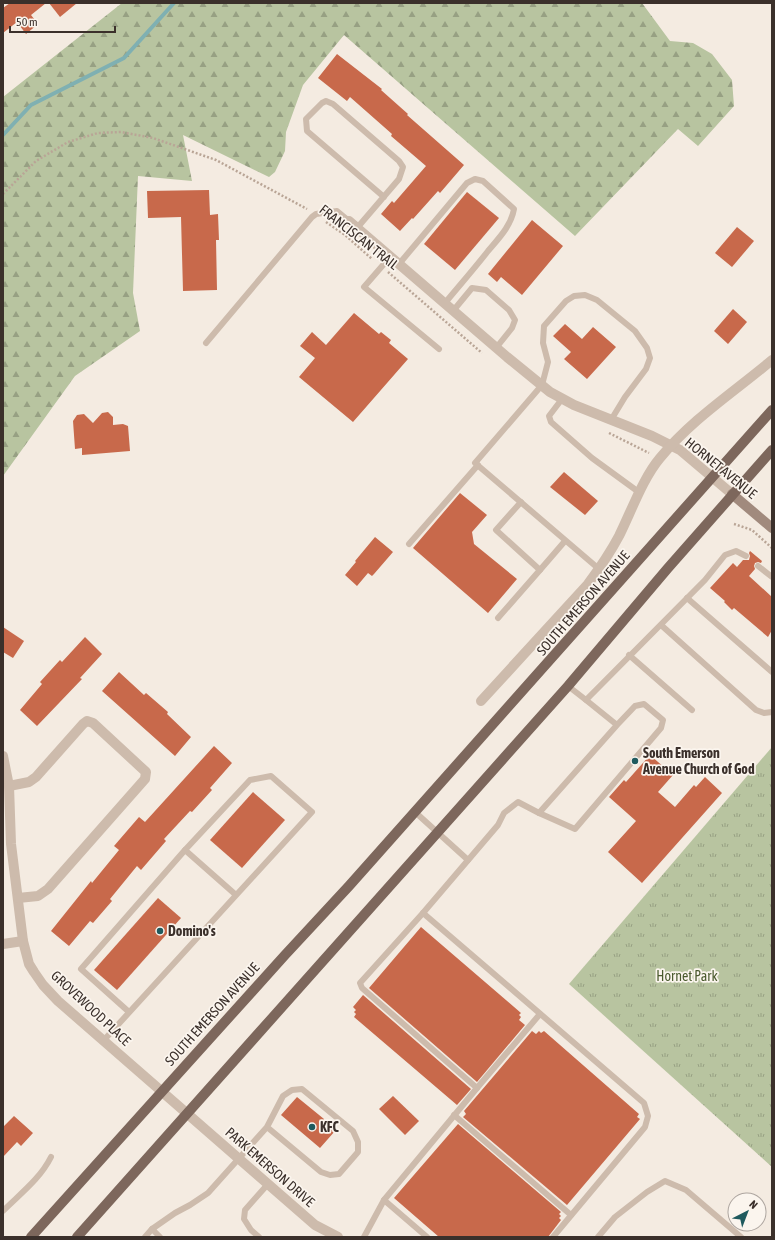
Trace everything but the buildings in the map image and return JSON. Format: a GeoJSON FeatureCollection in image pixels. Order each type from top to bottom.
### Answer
{"type":"FeatureCollection","features":[{"type":"Feature","properties":{"kind":"main road","name":"SOUTH EMERSON AVENUE"},"geometry":{"type":"LineString","coordinates":[[31,1237],[161,1091],[349,886],[772,410]]}},
{"type":"Feature","properties":{"kind":"main road"},"geometry":{"type":"LineString","coordinates":[[77,1237],[568,686],[620,623],[772,450]]}},
{"type":"Feature","properties":{"kind":"street"},"geometry":{"type":"LineString","coordinates":[[349,221],[542,386],[562,399],[611,420]]}},
{"type":"Feature","properties":{"kind":"street","name":"SOUTH EMERSON AVENUE"},"geometry":{"type":"LineString","coordinates":[[481,701],[588,584],[619,536],[640,492],[660,458],[697,420],[772,360]]}},
{"type":"Feature","properties":{"kind":"street","name":"HORNET AVENUE"},"geometry":{"type":"LineString","coordinates":[[611,420],[652,436],[688,456],[772,528]]}},
{"type":"Feature","properties":{"kind":"street"},"geometry":{"type":"LineString","coordinates":[[9,786],[29,782],[36,778],[87,721],[93,723],[146,772],[145,779],[48,889],[38,896],[18,898]]}},
{"type":"Feature","properties":{"kind":"street","name":"GROVEWOOD PLACE"},"geometry":{"type":"LineString","coordinates":[[3,756],[9,786],[11,844],[23,941],[29,964],[43,985],[58,1000],[187,1114]]}},
{"type":"Feature","properties":{"kind":"street"},"geometry":{"type":"LineString","coordinates":[[3,944],[23,941]]}},
{"type":"Feature","properties":{"kind":"street","name":"PARK EMERSON DRIVE"},"geometry":{"type":"LineString","coordinates":[[187,1114],[315,1225],[333,1236]]}},
{"type":"Feature","properties":{"kind":"lane"},"geometry":{"type":"LineString","coordinates":[[358,228],[384,197],[399,179],[403,167],[399,161],[333,104],[326,101],[322,103],[306,119],[307,131],[384,197]]}},
{"type":"Feature","properties":{"kind":"lane"},"geometry":{"type":"LineString","coordinates":[[399,264],[467,184],[476,179],[483,181],[514,209],[513,217],[500,237],[445,303]]}},
{"type":"Feature","properties":{"kind":"lane"},"geometry":{"type":"LineString","coordinates":[[206,343],[312,217],[316,214],[337,211],[349,221]]}},
{"type":"Feature","properties":{"kind":"lane"},"geometry":{"type":"LineString","coordinates":[[390,256],[364,288],[439,349]]}},
{"type":"Feature","properties":{"kind":"lane"},"geometry":{"type":"LineString","coordinates":[[453,311],[472,288],[486,290],[492,295],[508,310],[515,320],[512,328],[496,348]]}},
{"type":"Feature","properties":{"kind":"lane"},"geometry":{"type":"LineString","coordinates":[[599,569],[475,463],[542,386],[548,362],[543,343],[544,326],[566,301],[574,296],[585,295],[598,300],[635,332],[647,348],[650,358],[646,369],[625,397],[611,420]]}},
{"type":"Feature","properties":{"kind":"lane"},"geometry":{"type":"LineString","coordinates":[[562,399],[549,416],[551,422],[592,458],[640,492]]}},
{"type":"Feature","properties":{"kind":"lane"},"geometry":{"type":"LineString","coordinates":[[409,544],[478,465]]}},
{"type":"Feature","properties":{"kind":"lane"},"geometry":{"type":"LineString","coordinates":[[521,502],[496,530],[540,570]]}},
{"type":"Feature","properties":{"kind":"lane"},"geometry":{"type":"LineString","coordinates":[[498,618],[565,541]]}},
{"type":"Feature","properties":{"kind":"lane"},"geometry":{"type":"LineString","coordinates":[[586,700],[705,580],[725,555],[736,551],[746,556]]}},
{"type":"Feature","properties":{"kind":"lane"},"geometry":{"type":"LineString","coordinates":[[758,566],[772,577]]}},
{"type":"Feature","properties":{"kind":"lane"},"geometry":{"type":"LineString","coordinates":[[687,598],[772,672]]}},
{"type":"Feature","properties":{"kind":"lane"},"geometry":{"type":"LineString","coordinates":[[660,626],[756,710],[764,713],[772,712]]}},
{"type":"Feature","properties":{"kind":"lane"},"geometry":{"type":"LineString","coordinates":[[629,655],[692,710]]}},
{"type":"Feature","properties":{"kind":"lane"},"geometry":{"type":"LineString","coordinates":[[568,686],[617,725]]}},
{"type":"Feature","properties":{"kind":"lane"},"geometry":{"type":"LineString","coordinates":[[477,1088],[362,988],[360,983],[423,913],[498,825],[504,813],[518,802],[539,813],[575,829],[661,728],[663,720],[644,704],[635,706],[539,813]]}},
{"type":"Feature","properties":{"kind":"lane"},"geometry":{"type":"LineString","coordinates":[[104,1040],[312,812],[271,776],[250,780],[81,969],[129,1012]]}},
{"type":"Feature","properties":{"kind":"lane"},"geometry":{"type":"LineString","coordinates":[[415,812],[468,860]]}},
{"type":"Feature","properties":{"kind":"lane"},"geometry":{"type":"LineString","coordinates":[[186,850],[236,895]]}},
{"type":"Feature","properties":{"kind":"lane"},"geometry":{"type":"LineString","coordinates":[[423,913],[644,1103],[648,1116],[645,1127],[553,1237]]}},
{"type":"Feature","properties":{"kind":"lane"},"geometry":{"type":"LineString","coordinates":[[364,1237],[384,1200],[540,1014]]}},
{"type":"Feature","properties":{"kind":"lane"},"geometry":{"type":"LineString","coordinates":[[145,1237],[152,1229],[208,1192],[267,1127],[284,1096],[292,1090],[302,1089],[353,1131],[358,1142],[358,1152],[339,1174],[330,1175],[321,1172],[267,1127]]}},
{"type":"Feature","properties":{"kind":"lane"},"geometry":{"type":"LineString","coordinates":[[454,1116],[571,1215]]}},
{"type":"Feature","properties":{"kind":"lane"},"geometry":{"type":"LineString","coordinates":[[3,1211],[36,1178],[51,1157]]}},
{"type":"Feature","properties":{"kind":"lane"},"geometry":{"type":"LineString","coordinates":[[598,1237],[615,1217],[647,1192],[665,1181],[686,1190],[741,1237]]}},
{"type":"Feature","properties":{"kind":"lane"},"geometry":{"type":"LineString","coordinates":[[259,1237],[251,1230],[244,1219],[245,1210],[268,1184]]}},
{"type":"Feature","properties":{"kind":"lane"},"geometry":{"type":"LineString","coordinates":[[384,1200],[427,1237]]}},
{"type":"Feature","properties":{"kind":"lane"},"geometry":{"type":"LineString","coordinates":[[152,1229],[160,1237]]}},
{"type":"Feature","properties":{"kind":"path","name":"FRANCISCAN TRAIL"},"geometry":{"type":"LineString","coordinates":[[3,194],[36,161],[68,142],[98,132],[121,132],[153,138],[216,160],[316,214],[345,235],[382,266],[485,356]]}},
{"type":"Feature","properties":{"kind":"path"},"geometry":{"type":"LineString","coordinates":[[606,432],[660,458]]}},
{"type":"Feature","properties":{"kind":"path"},"geometry":{"type":"LineString","coordinates":[[734,524],[752,530],[772,548]]}},
{"type":"Feature","properties":{"kind":"green space"},"geometry":{"type":"Polygon","coordinates":[[[122,3],[642,3],[670,41],[693,43],[712,54],[732,80],[734,106],[698,146],[678,129],[575,236],[344,35],[303,85],[286,132],[285,151],[275,172],[269,177],[183,135],[192,181],[138,176],[133,293],[140,331],[75,376],[3,476],[3,97],[122,3]]]}},
{"type":"Feature","properties":{"kind":"green space","name":"Hornet Park"},"geometry":{"type":"Polygon","coordinates":[[[772,747],[772,1167],[569,984],[772,747]]]}},
{"type":"Feature","properties":{"kind":"waterway"},"geometry":{"type":"LineString","coordinates":[[3,135],[31,105],[124,58],[174,3]]}},
{"type":"Feature","properties":{"kind":"place","name":"South Emerson Avenue Church of God"},"geometry":{"type":"Point","coordinates":[635,761]}},
{"type":"Feature","properties":{"kind":"place","name":"Domino's"},"geometry":{"type":"Point","coordinates":[160,931]}},
{"type":"Feature","properties":{"kind":"place","name":"KFC"},"geometry":{"type":"Point","coordinates":[312,1127]}}]}
